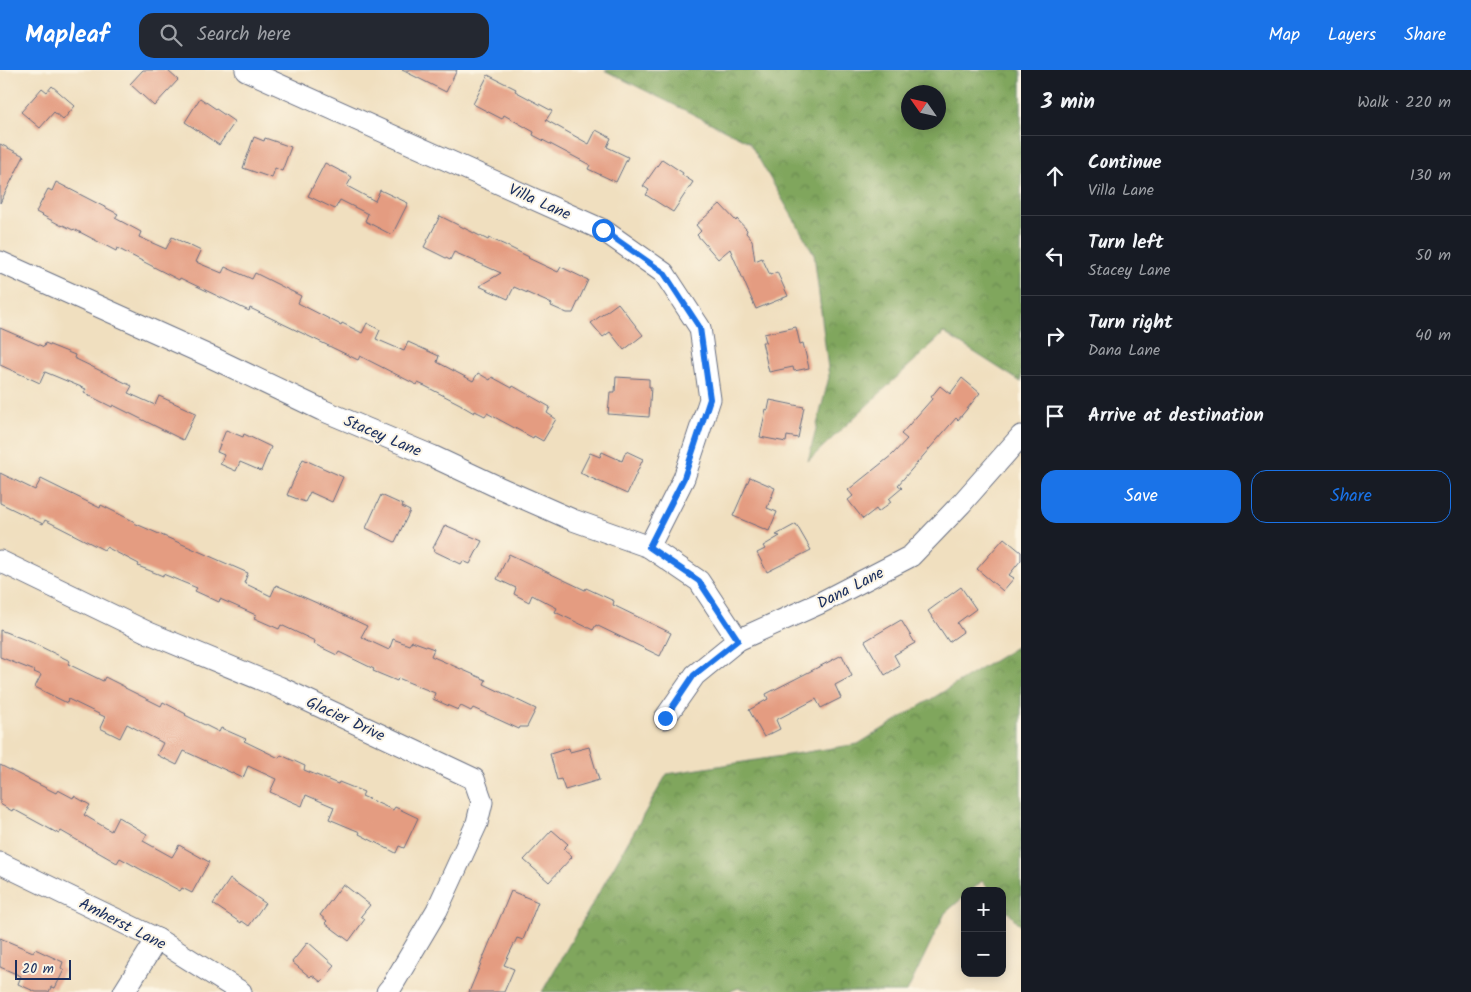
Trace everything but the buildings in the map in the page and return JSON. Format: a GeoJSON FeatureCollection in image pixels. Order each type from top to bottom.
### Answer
{"type":"FeatureCollection","features":[{"type":"Feature","properties":{"kind":"street","name":"Villa Lane"},"geometry":{"type":"LineString","coordinates":[[246,70],[603,230],[664,273],[700,328],[710,399],[684,478],[649,547]]}},
{"type":"Feature","properties":{"kind":"street","name":"Stacey Lane"},"geometry":{"type":"LineString","coordinates":[[0,262],[211,357],[322,410],[432,456],[556,513],[649,547],[699,581],[738,640]]}},
{"type":"Feature","properties":{"kind":"street","name":"Dana Lane"},"geometry":{"type":"LineString","coordinates":[[665,718],[694,675],[738,640],[818,604],[911,556],[1021,436]]}},
{"type":"Feature","properties":{"kind":"street","name":"Glacier Drive"},"geometry":{"type":"LineString","coordinates":[[0,561],[149,633],[279,687],[474,779],[482,802],[477,823],[437,910],[387,992]]}},
{"type":"Feature","properties":{"kind":"street","name":"Amherst Lane"},"geometry":{"type":"LineString","coordinates":[[0,863],[156,939],[241,992]]}},
{"type":"Feature","properties":{"kind":"street"},"geometry":{"type":"LineString","coordinates":[[124,992],[156,939]]}},
{"type":"Feature","properties":{"kind":"green space"},"geometry":{"type":"Polygon","coordinates":[[[604,70],[1021,70],[1021,382],[944,333],[808,461],[829,377],[814,254],[749,142],[604,70]]]}},
{"type":"Feature","properties":{"kind":"green space"},"geometry":{"type":"Polygon","coordinates":[[[1021,644],[1021,927],[1006,910],[1006,887],[987,887],[982,881],[975,887],[961,887],[961,899],[945,913],[907,992],[756,992],[739,988],[728,992],[542,992],[667,774],[858,744],[1021,644]]]}},
{"type":"Feature","properties":{"kind":"route"},"geometry":{"type":"LineString","coordinates":[[603,230],[664,273],[700,328],[710,399],[684,478],[649,547],[699,581],[738,640],[694,675],[665,718]]}}]}
